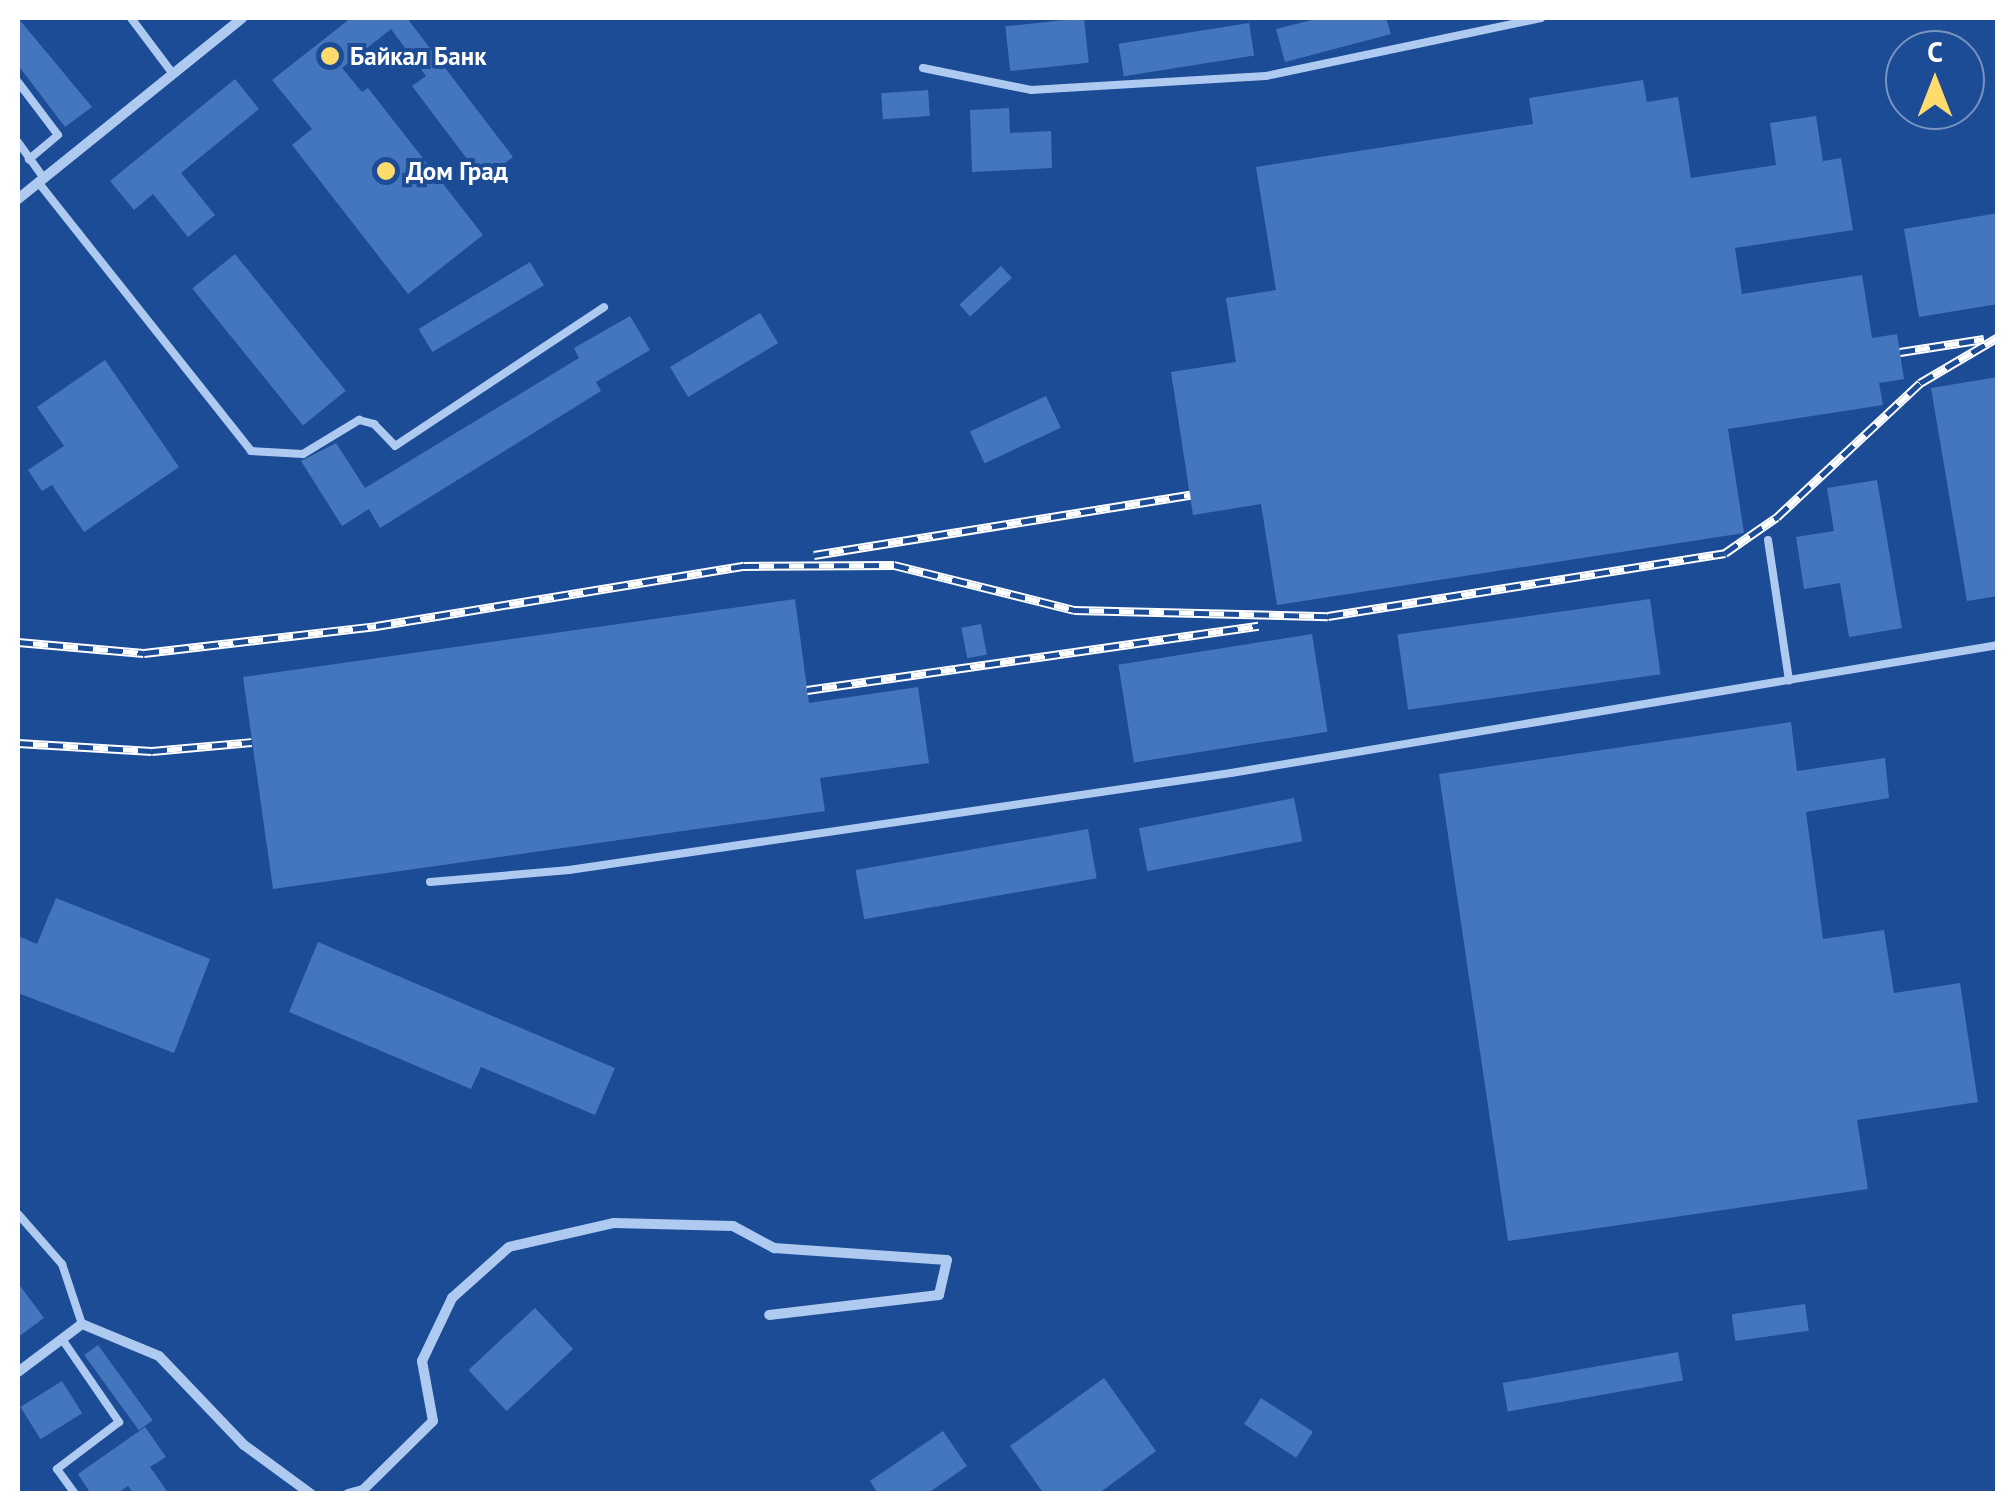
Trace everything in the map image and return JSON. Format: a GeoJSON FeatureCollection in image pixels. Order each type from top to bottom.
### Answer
{"type":"FeatureCollection","features":[{"type":"Feature","properties":{"kind":"street"},"geometry":{"type":"LineString","coordinates":[[18,199],[170,70],[242,18]]}},
{"type":"Feature","properties":{"kind":"street"},"geometry":{"type":"LineString","coordinates":[[348,1494],[363,1490],[433,1421],[422,1361],[452,1298],[509,1246],[614,1223],[733,1226],[774,1248],[947,1260],[939,1295],[769,1315]]}},
{"type":"Feature","properties":{"kind":"street"},"geometry":{"type":"LineString","coordinates":[[18,1372],[82,1324],[159,1356],[244,1445],[311,1494]]}},
{"type":"Feature","properties":{"kind":"lane"},"geometry":{"type":"LineString","coordinates":[[132,18],[170,70]]}},
{"type":"Feature","properties":{"kind":"lane"},"geometry":{"type":"LineString","coordinates":[[923,68],[1032,90],[1266,76],[1541,18]]}},
{"type":"Feature","properties":{"kind":"lane"},"geometry":{"type":"LineString","coordinates":[[18,82],[58,135],[30,158]]}},
{"type":"Feature","properties":{"kind":"lane"},"geometry":{"type":"LineString","coordinates":[[18,142],[40,180],[251,451],[303,454],[358,420],[374,424],[395,446],[604,307]]}},
{"type":"Feature","properties":{"kind":"lane"},"geometry":{"type":"LineString","coordinates":[[1768,540],[1789,680]]}},
{"type":"Feature","properties":{"kind":"lane"},"geometry":{"type":"LineString","coordinates":[[430,882],[569,870],[1232,773],[1998,644]]}},
{"type":"Feature","properties":{"kind":"lane"},"geometry":{"type":"LineString","coordinates":[[18,1214],[62,1264],[82,1324]]}},
{"type":"Feature","properties":{"kind":"lane"},"geometry":{"type":"LineString","coordinates":[[62,1339],[119,1422],[57,1469],[75,1494]]}},
{"type":"Feature","properties":{"kind":"building"},"geometry":{"type":"Polygon","coordinates":[[[18,18],[92,107],[65,127],[18,65],[18,18]]]}},
{"type":"Feature","properties":{"kind":"building"},"geometry":{"type":"Polygon","coordinates":[[[351,18],[407,18],[513,157],[483,180],[412,86],[426,76],[391,29],[342,68],[362,92],[368,88],[483,235],[408,294],[292,145],[312,129],[272,80],[351,18]]]}},
{"type":"Feature","properties":{"kind":"building"},"geometry":{"type":"Polygon","coordinates":[[[1084,18],[1089,63],[1010,71],[1005,26],[1084,18]]]}},
{"type":"Feature","properties":{"kind":"building"},"geometry":{"type":"Polygon","coordinates":[[[1320,18],[1386,18],[1391,34],[1285,62],[1276,29],[1320,18]]]}},
{"type":"Feature","properties":{"kind":"building"},"geometry":{"type":"Polygon","coordinates":[[[1249,23],[1254,56],[1124,76],[1119,44],[1249,23]]]}},
{"type":"Feature","properties":{"kind":"building"},"geometry":{"type":"Polygon","coordinates":[[[235,79],[259,109],[181,173],[215,215],[188,237],[153,194],[134,210],[110,181],[235,79]]]}},
{"type":"Feature","properties":{"kind":"building"},"geometry":{"type":"Polygon","coordinates":[[[1643,80],[1647,102],[1678,97],[1691,178],[1776,165],[1770,123],[1816,116],[1823,161],[1841,158],[1853,230],[1735,248],[1742,294],[1862,275],[1872,338],[1897,334],[1904,379],[1879,383],[1883,405],[1728,429],[1744,533],[1277,605],[1261,504],[1193,515],[1171,372],[1236,362],[1226,298],[1276,290],[1256,167],[1533,124],[1529,98],[1643,80]]]}},
{"type":"Feature","properties":{"kind":"building"},"geometry":{"type":"Polygon","coordinates":[[[928,90],[930,116],[883,119],[881,93],[928,90]]]}},
{"type":"Feature","properties":{"kind":"building"},"geometry":{"type":"Polygon","coordinates":[[[1009,108],[1010,133],[1051,131],[1052,168],[972,172],[970,110],[1009,108]]]}},
{"type":"Feature","properties":{"kind":"building"},"geometry":{"type":"Polygon","coordinates":[[[1998,213],[1998,304],[1919,317],[1904,229],[1998,213]]]}},
{"type":"Feature","properties":{"kind":"building"},"geometry":{"type":"Polygon","coordinates":[[[235,254],[346,391],[303,425],[192,289],[235,254]]]}},
{"type":"Feature","properties":{"kind":"building"},"geometry":{"type":"Polygon","coordinates":[[[530,262],[544,285],[432,352],[419,329],[530,262]]]}},
{"type":"Feature","properties":{"kind":"building"},"geometry":{"type":"Polygon","coordinates":[[[1001,266],[1012,278],[970,317],[959,305],[1001,266]]]}},
{"type":"Feature","properties":{"kind":"building"},"geometry":{"type":"Polygon","coordinates":[[[760,313],[778,343],[688,397],[670,367],[760,313]]]}},
{"type":"Feature","properties":{"kind":"building"},"geometry":{"type":"Polygon","coordinates":[[[630,316],[650,350],[596,382],[601,391],[380,528],[369,509],[342,526],[301,461],[336,443],[365,488],[579,358],[574,348],[630,316]]]}},
{"type":"Feature","properties":{"kind":"building"},"geometry":{"type":"Polygon","coordinates":[[[105,360],[179,467],[84,532],[52,485],[42,491],[28,470],[64,446],[37,407],[105,360]]]}},
{"type":"Feature","properties":{"kind":"building"},"geometry":{"type":"Polygon","coordinates":[[[1998,377],[1998,596],[1967,601],[1931,388],[1998,377]]]}},
{"type":"Feature","properties":{"kind":"building"},"geometry":{"type":"Polygon","coordinates":[[[1046,396],[1061,428],[985,463],[970,431],[1046,396]]]}},
{"type":"Feature","properties":{"kind":"building"},"geometry":{"type":"Polygon","coordinates":[[[1877,480],[1902,628],[1849,637],[1840,583],[1804,589],[1796,537],[1834,531],[1827,488],[1877,480]]]}},
{"type":"Feature","properties":{"kind":"building"},"geometry":{"type":"Polygon","coordinates":[[[795,599],[809,703],[918,687],[929,763],[820,778],[825,811],[273,889],[243,677],[795,599]]]}},
{"type":"Feature","properties":{"kind":"building"},"geometry":{"type":"Polygon","coordinates":[[[1650,599],[1661,674],[1408,710],[1397,634],[1650,599]]]}},
{"type":"Feature","properties":{"kind":"building"},"geometry":{"type":"Polygon","coordinates":[[[981,624],[987,654],[967,658],[961,628],[981,624]]]}},
{"type":"Feature","properties":{"kind":"building"},"geometry":{"type":"Polygon","coordinates":[[[1312,634],[1327,732],[1134,762],[1118,665],[1312,634]]]}},
{"type":"Feature","properties":{"kind":"building"},"geometry":{"type":"Polygon","coordinates":[[[1791,722],[1797,771],[1885,758],[1889,798],[1806,812],[1823,939],[1884,930],[1894,993],[1960,983],[1978,1102],[1857,1120],[1868,1189],[1508,1241],[1439,774],[1791,722]]]}},
{"type":"Feature","properties":{"kind":"building"},"geometry":{"type":"Polygon","coordinates":[[[1294,798],[1302,841],[1147,871],[1139,828],[1294,798]]]}},
{"type":"Feature","properties":{"kind":"building"},"geometry":{"type":"Polygon","coordinates":[[[1088,829],[1097,878],[864,919],[856,870],[1088,829]]]}},
{"type":"Feature","properties":{"kind":"building"},"geometry":{"type":"Polygon","coordinates":[[[56,898],[210,959],[174,1053],[18,993],[18,936],[37,944],[56,898]]]}},
{"type":"Feature","properties":{"kind":"building"},"geometry":{"type":"Polygon","coordinates":[[[318,942],[615,1068],[595,1115],[481,1067],[471,1089],[289,1012],[318,942]]]}},
{"type":"Feature","properties":{"kind":"building"},"geometry":{"type":"Polygon","coordinates":[[[18,1283],[44,1318],[18,1337],[18,1283]]]}},
{"type":"Feature","properties":{"kind":"building"},"geometry":{"type":"Polygon","coordinates":[[[1805,1304],[1809,1331],[1735,1341],[1732,1314],[1805,1304]]]}},
{"type":"Feature","properties":{"kind":"building"},"geometry":{"type":"Polygon","coordinates":[[[535,1308],[573,1349],[507,1411],[468,1370],[535,1308]]]}},
{"type":"Feature","properties":{"kind":"building"},"geometry":{"type":"Polygon","coordinates":[[[98,1345],[153,1420],[139,1430],[84,1355],[98,1345]]]}},
{"type":"Feature","properties":{"kind":"building"},"geometry":{"type":"Polygon","coordinates":[[[1678,1352],[1683,1381],[1508,1411],[1503,1383],[1678,1352]]]}},
{"type":"Feature","properties":{"kind":"building"},"geometry":{"type":"Polygon","coordinates":[[[1104,1378],[1156,1451],[1098,1494],[1044,1494],[1010,1446],[1104,1378]]]}},
{"type":"Feature","properties":{"kind":"building"},"geometry":{"type":"Polygon","coordinates":[[[62,1381],[82,1413],[41,1439],[20,1407],[62,1381]]]}},
{"type":"Feature","properties":{"kind":"building"},"geometry":{"type":"Polygon","coordinates":[[[1261,1398],[1313,1432],[1296,1458],[1244,1424],[1261,1398]]]}},
{"type":"Feature","properties":{"kind":"building"},"geometry":{"type":"Polygon","coordinates":[[[145,1427],[166,1457],[150,1467],[169,1494],[134,1494],[128,1486],[117,1494],[91,1494],[78,1474],[145,1427]]]}},
{"type":"Feature","properties":{"kind":"building"},"geometry":{"type":"Polygon","coordinates":[[[943,1431],[967,1466],[927,1494],[878,1494],[870,1481],[943,1431]]]}},
{"type":"Feature","properties":{"kind":"railway"},"geometry":{"type":"LineString","coordinates":[[18,642],[144,653],[376,626],[744,566],[894,565],[1074,610],[1328,616],[1725,553],[1777,517],[1920,383],[1998,337]]}},
{"type":"Feature","properties":{"kind":"railway"},"geometry":{"type":"LineString","coordinates":[[1900,352],[1984,339]]}},
{"type":"Feature","properties":{"kind":"railway"},"geometry":{"type":"LineString","coordinates":[[814,555],[1190,495]]}},
{"type":"Feature","properties":{"kind":"railway"},"geometry":{"type":"LineString","coordinates":[[807,690],[1258,626]]}},
{"type":"Feature","properties":{"kind":"railway"},"geometry":{"type":"LineString","coordinates":[[18,743],[152,751],[252,742]]}},
{"type":"Feature","properties":{"kind":"place","name":"Байкал Банк"},"geometry":{"type":"Point","coordinates":[330,56]}},
{"type":"Feature","properties":{"kind":"place","name":"Дом Град"},"geometry":{"type":"Point","coordinates":[386,171]}}]}
